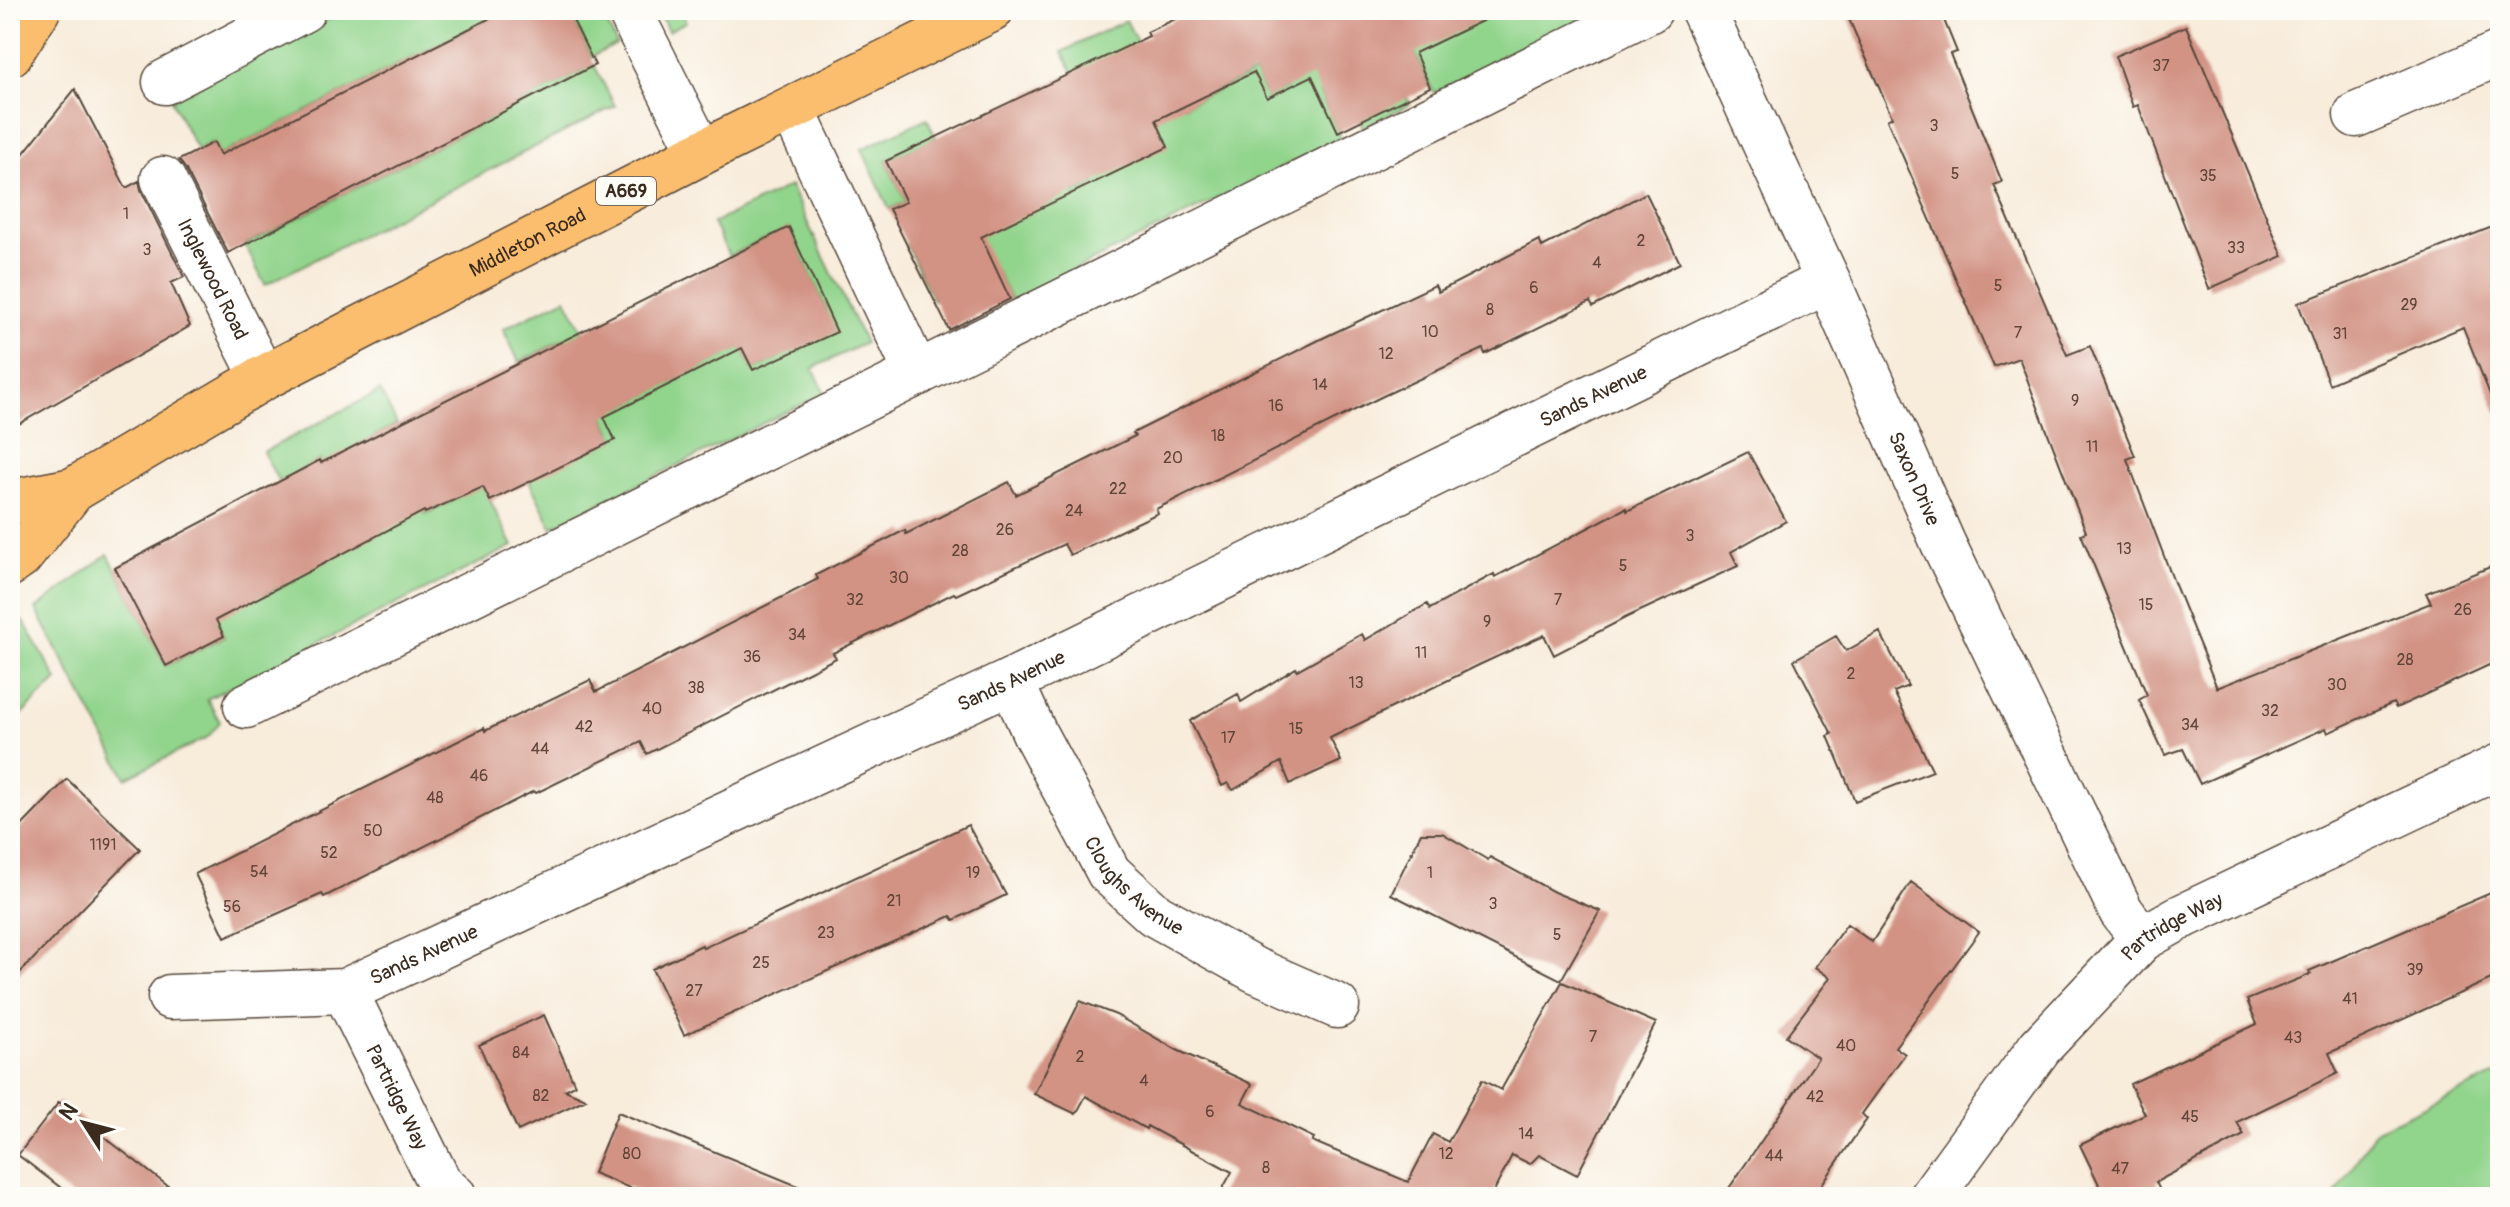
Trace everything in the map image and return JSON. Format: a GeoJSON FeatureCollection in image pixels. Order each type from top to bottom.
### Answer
{"type":"FeatureCollection","features":[{"type":"Feature","properties":{"kind":"main road"},"geometry":{"type":"LineString","coordinates":[[10,54],[38,10]]}},
{"type":"Feature","properties":{"kind":"main road","name":"Middleton Road"},"geometry":{"type":"LineString","coordinates":[[10,502],[73,490],[263,378],[701,153],[991,10]]}},
{"type":"Feature","properties":{"kind":"main road","name":"Middleton Road"},"geometry":{"type":"LineString","coordinates":[[10,564],[20,557],[73,490]]}},
{"type":"Feature","properties":{"kind":"street"},"geometry":{"type":"LineString","coordinates":[[165,82],[303,10]]}},
{"type":"Feature","properties":{"kind":"street"},"geometry":{"type":"LineString","coordinates":[[629,10],[701,153]]}},
{"type":"Feature","properties":{"kind":"street"},"geometry":{"type":"LineString","coordinates":[[246,706],[1650,10]]}},
{"type":"Feature","properties":{"kind":"street","name":"Saxon Drive"},"geometry":{"type":"LineString","coordinates":[[1703,10],[1828,281],[1943,543],[2121,911],[2142,939]]}},
{"type":"Feature","properties":{"kind":"street"},"geometry":{"type":"LineString","coordinates":[[2356,115],[2500,53]]}},
{"type":"Feature","properties":{"kind":"street"},"geometry":{"type":"LineString","coordinates":[[792,109],[917,374]]}},
{"type":"Feature","properties":{"kind":"street","name":"Inglewood Road"},"geometry":{"type":"LineString","coordinates":[[163,179],[263,378]]}},
{"type":"Feature","properties":{"kind":"street","name":"Sands Avenue"},"geometry":{"type":"LineString","coordinates":[[170,997],[345,991],[1011,681],[1828,281]]}},
{"type":"Feature","properties":{"kind":"street","name":"Cloughs Avenue"},"geometry":{"type":"LineString","coordinates":[[1011,681],[1035,734],[1109,873],[1154,914],[1255,970],[1337,1006]]}},
{"type":"Feature","properties":{"kind":"street","name":"Partridge Way"},"geometry":{"type":"LineString","coordinates":[[1931,1197],[2040,1047],[2142,939],[2179,918],[2500,766]]}},
{"type":"Feature","properties":{"kind":"street","name":"Partridge Way"},"geometry":{"type":"LineString","coordinates":[[345,991],[440,1184],[455,1197]]}},
{"type":"Feature","properties":{"kind":"green space"},"geometry":{"type":"Polygon","coordinates":[[[346,10],[506,10],[220,155],[213,142],[197,150],[171,100],[346,10]]]}},
{"type":"Feature","properties":{"kind":"green space"},"geometry":{"type":"Polygon","coordinates":[[[568,10],[600,10],[617,44],[591,57],[568,10]]]}},
{"type":"Feature","properties":{"kind":"green space"},"geometry":{"type":"Polygon","coordinates":[[[658,10],[681,10],[686,22],[668,31],[658,10]]]}},
{"type":"Feature","properties":{"kind":"green space"},"geometry":{"type":"Polygon","coordinates":[[[1505,10],[1577,10],[1583,22],[1434,93],[1410,43],[1386,54],[1410,104],[1363,128],[1342,83],[1320,93],[1341,138],[1011,301],[996,270],[933,300],[906,244],[1063,167],[1075,193],[1095,184],[1083,157],[1073,72],[1062,52],[1126,20],[1147,62],[1184,106],[1255,73],[1267,98],[1287,88],[1276,62],[1505,10]]]}},
{"type":"Feature","properties":{"kind":"green space"},"geometry":{"type":"Polygon","coordinates":[[[594,65],[615,106],[265,285],[245,245],[594,65]]]}},
{"type":"Feature","properties":{"kind":"green space"},"geometry":{"type":"Polygon","coordinates":[[[927,118],[936,138],[886,161],[906,202],[889,209],[862,149],[927,118]]]}},
{"type":"Feature","properties":{"kind":"green space"},"geometry":{"type":"Polygon","coordinates":[[[790,186],[865,343],[813,368],[825,393],[552,527],[527,477],[615,439],[565,339],[519,362],[503,329],[566,298],[621,408],[742,347],[753,370],[779,358],[768,334],[826,308],[789,228],[729,256],[713,223],[790,186]]]}},
{"type":"Feature","properties":{"kind":"green space"},"geometry":{"type":"Polygon","coordinates":[[[380,391],[397,424],[356,446],[420,504],[426,514],[455,500],[478,476],[513,546],[207,699],[220,722],[208,737],[126,778],[36,609],[108,554],[166,666],[224,637],[211,611],[259,585],[265,595],[296,580],[291,571],[362,543],[320,460],[279,482],[263,452],[380,391]]]}},
{"type":"Feature","properties":{"kind":"green space"},"geometry":{"type":"Polygon","coordinates":[[[23,620],[57,680],[10,726],[10,631],[23,620]]]}},
{"type":"Feature","properties":{"kind":"green space"},"geometry":{"type":"Polygon","coordinates":[[[2500,1073],[2500,1197],[2334,1197],[2375,1131],[2500,1073]]]}},
{"type":"Feature","properties":{"kind":"building"},"geometry":{"type":"Polygon","coordinates":[[[506,10],[568,10],[595,65],[228,253],[179,160],[214,142],[220,155],[506,10]]]}},
{"type":"Feature","properties":{"kind":"building"},"geometry":{"type":"Polygon","coordinates":[[[1195,10],[1505,10],[1415,53],[1430,87],[1338,132],[1312,76],[1267,98],[1254,72],[1156,120],[1168,147],[981,237],[1010,299],[949,330],[889,209],[906,202],[886,161],[1149,36],[1147,32],[1195,10]]]}},
{"type":"Feature","properties":{"kind":"building"},"geometry":{"type":"Polygon","coordinates":[[[1845,10],[1940,10],[1957,52],[1950,54],[2002,182],[1994,185],[2067,355],[2090,346],[2135,456],[2127,459],[2217,688],[2431,603],[2426,593],[2500,563],[2500,660],[2396,708],[2393,703],[2328,733],[2326,728],[2200,784],[2183,749],[2165,755],[2139,700],[2147,695],[2081,534],[2086,532],[2019,358],[1994,367],[1887,120],[1892,117],[1845,10]]]}},
{"type":"Feature","properties":{"kind":"building"},"geometry":{"type":"Polygon","coordinates":[[[2186,26],[2283,256],[2209,289],[2138,105],[2133,107],[2115,56],[2186,26]]]}},
{"type":"Feature","properties":{"kind":"building"},"geometry":{"type":"Polygon","coordinates":[[[75,89],[126,188],[139,181],[184,277],[171,283],[190,326],[10,429],[10,170],[75,89]]]}},
{"type":"Feature","properties":{"kind":"building"},"geometry":{"type":"Polygon","coordinates":[[[1646,193],[1680,263],[1593,307],[1590,302],[1485,354],[1483,349],[1381,397],[1156,509],[1158,513],[1070,555],[1064,544],[956,595],[954,593],[833,653],[836,658],[647,754],[641,742],[536,793],[534,791],[324,897],[322,894],[225,937],[195,874],[484,728],[485,731],[590,680],[596,692],[818,579],[816,575],[905,530],[906,534],[1009,482],[1016,495],[1325,337],[1435,285],[1438,292],[1539,240],[1542,247],[1646,193]]]}},
{"type":"Feature","properties":{"kind":"building"},"geometry":{"type":"Polygon","coordinates":[[[2500,224],[2500,412],[2497,412],[2463,327],[2329,384],[2298,303],[2500,224]]]}},
{"type":"Feature","properties":{"kind":"building"},"geometry":{"type":"Polygon","coordinates":[[[789,227],[837,332],[753,370],[742,348],[604,417],[615,440],[490,501],[483,487],[424,511],[216,620],[224,636],[166,666],[115,568],[320,460],[321,463],[789,227]]]}},
{"type":"Feature","properties":{"kind":"building"},"geometry":{"type":"Polygon","coordinates":[[[1748,452],[1786,521],[1731,552],[1738,566],[1627,617],[1554,655],[1544,635],[1479,665],[1330,738],[1341,761],[1290,784],[1281,762],[1233,790],[1228,783],[1222,786],[1190,721],[1238,694],[1241,702],[1296,668],[1362,634],[1365,640],[1427,604],[1430,609],[1626,508],[1627,511],[1748,452]]]}},
{"type":"Feature","properties":{"kind":"building"},"geometry":{"type":"Polygon","coordinates":[[[1880,632],[1908,686],[1894,692],[1933,771],[1855,801],[1828,736],[1832,734],[1794,660],[1836,636],[1846,651],[1880,632]]]}},
{"type":"Feature","properties":{"kind":"building"},"geometry":{"type":"Polygon","coordinates":[[[67,779],[140,849],[10,983],[10,838],[67,779]]]}},
{"type":"Feature","properties":{"kind":"building"},"geometry":{"type":"Polygon","coordinates":[[[968,825],[1006,895],[954,920],[951,916],[684,1035],[652,969],[968,825]]]}},
{"type":"Feature","properties":{"kind":"building"},"geometry":{"type":"Polygon","coordinates":[[[1421,833],[1442,833],[1488,860],[1490,857],[1554,892],[1600,911],[1561,980],[1391,894],[1421,833]]]}},
{"type":"Feature","properties":{"kind":"building"},"geometry":{"type":"Polygon","coordinates":[[[1911,882],[1979,932],[1895,1047],[1905,1054],[1862,1114],[1867,1119],[1813,1197],[1723,1197],[1818,1058],[1786,1036],[1830,978],[1815,967],[1847,924],[1872,942],[1911,882]]]}},
{"type":"Feature","properties":{"kind":"building"},"geometry":{"type":"Polygon","coordinates":[[[2500,889],[2500,975],[2329,1053],[2338,1073],[2237,1122],[2244,1135],[2156,1182],[2163,1197],[2105,1197],[2080,1145],[2145,1114],[2130,1084],[2257,1024],[2247,1000],[2500,889]]]}},
{"type":"Feature","properties":{"kind":"building"},"geometry":{"type":"Polygon","coordinates":[[[1562,982],[1656,1023],[1577,1175],[1539,1155],[1530,1164],[1512,1155],[1491,1197],[1218,1197],[1232,1172],[1086,1096],[1076,1114],[1034,1094],[1080,1001],[1116,1015],[1177,1050],[1252,1084],[1242,1103],[1314,1138],[1312,1141],[1408,1182],[1433,1134],[1448,1142],[1482,1080],[1501,1090],[1562,982]]]}},
{"type":"Feature","properties":{"kind":"building"},"geometry":{"type":"Polygon","coordinates":[[[544,1015],[575,1085],[565,1090],[586,1099],[518,1131],[479,1045],[544,1015]]]}},
{"type":"Feature","properties":{"kind":"building"},"geometry":{"type":"Polygon","coordinates":[[[59,1102],[182,1197],[73,1197],[18,1155],[59,1102]]]}},
{"type":"Feature","properties":{"kind":"building"},"geometry":{"type":"Polygon","coordinates":[[[618,1112],[822,1197],[652,1197],[593,1173],[618,1112]]]}}]}
